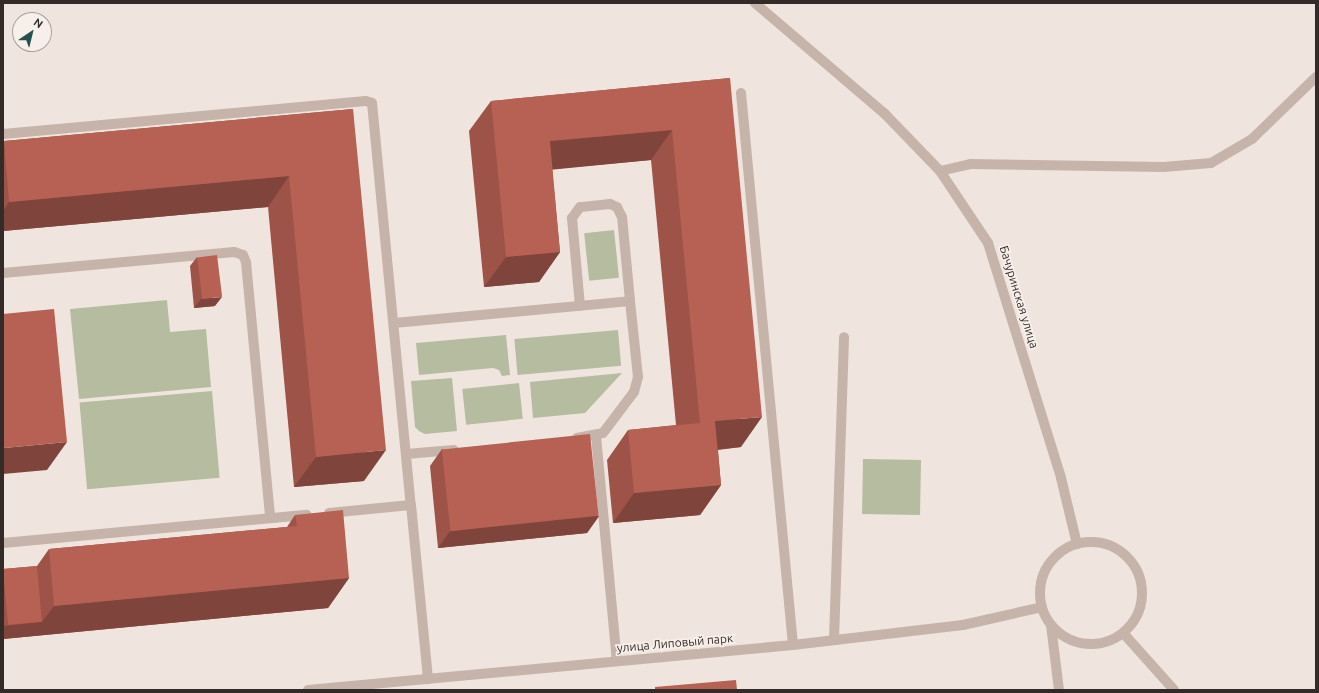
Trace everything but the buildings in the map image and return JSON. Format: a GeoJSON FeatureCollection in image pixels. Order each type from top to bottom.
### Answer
{"type":"FeatureCollection","features":[{"type":"Feature","properties":{"kind":"street","name":"Бачуринская улица"},"geometry":{"type":"LineString","coordinates":[[755,3],[884,114],[940,171],[988,242],[1061,478],[1077,544]]}},
{"type":"Feature","properties":{"kind":"street"},"geometry":{"type":"LineString","coordinates":[[940,171],[970,164],[1164,167],[1211,163],[1252,139],[1316,77]]}},
{"type":"Feature","properties":{"kind":"street"},"geometry":{"type":"LineString","coordinates":[[740,93],[793,645]]}},
{"type":"Feature","properties":{"kind":"street"},"geometry":{"type":"LineString","coordinates":[[3,134],[368,101],[373,106],[428,679]]}},
{"type":"Feature","properties":{"kind":"street"},"geometry":{"type":"LineString","coordinates":[[564,439],[596,436],[607,429],[632,396],[637,384],[620,211],[610,204],[580,207],[572,218],[580,306]]}},
{"type":"Feature","properties":{"kind":"street"},"geometry":{"type":"LineString","coordinates":[[3,273],[234,252],[243,255],[246,262],[270,518]]}},
{"type":"Feature","properties":{"kind":"street"},"geometry":{"type":"LineString","coordinates":[[394,323],[630,301]]}},
{"type":"Feature","properties":{"kind":"street"},"geometry":{"type":"LineString","coordinates":[[834,640],[844,337]]}},
{"type":"Feature","properties":{"kind":"street"},"geometry":{"type":"LineString","coordinates":[[596,436],[617,662]]}},
{"type":"Feature","properties":{"kind":"street"},"geometry":{"type":"LineString","coordinates":[[406,454],[462,449]]}},
{"type":"Feature","properties":{"kind":"street"},"geometry":{"type":"LineString","coordinates":[[3,543],[411,505]]}},
{"type":"Feature","properties":{"kind":"street"},"geometry":{"type":"LineString","coordinates":[[1051,626],[1066,638],[1086,645],[1105,643],[1124,634],[1137,618],[1143,599],[1141,579],[1132,561],[1116,548],[1097,542],[1077,544],[1059,553],[1046,568],[1040,588],[1042,608],[1051,626],[1059,690]]}},
{"type":"Feature","properties":{"kind":"street","name":"улица Липовый парк"},"geometry":{"type":"LineString","coordinates":[[308,690],[793,645],[963,625],[1042,608]]}},
{"type":"Feature","properties":{"kind":"street"},"geometry":{"type":"LineString","coordinates":[[1124,634],[1174,690]]}},
{"type":"Feature","properties":{"kind":"green space"},"geometry":{"type":"Polygon","coordinates":[[[614,230],[619,278],[589,281],[584,233],[614,230]]]}},
{"type":"Feature","properties":{"kind":"green space"},"geometry":{"type":"Polygon","coordinates":[[[167,300],[170,332],[206,329],[211,387],[79,399],[70,309],[167,300]]]}},
{"type":"Feature","properties":{"kind":"green space"},"geometry":{"type":"Polygon","coordinates":[[[618,330],[621,366],[518,375],[514,339],[618,330]]]}},
{"type":"Feature","properties":{"kind":"green space"},"geometry":{"type":"Polygon","coordinates":[[[506,335],[510,375],[502,376],[499,370],[493,368],[419,375],[416,343],[506,335]]]}},
{"type":"Feature","properties":{"kind":"green space"},"geometry":{"type":"Polygon","coordinates":[[[622,373],[585,413],[533,418],[530,382],[622,373]]]}},
{"type":"Feature","properties":{"kind":"green space"},"geometry":{"type":"Polygon","coordinates":[[[452,378],[457,431],[425,434],[419,431],[415,427],[411,381],[452,378]]]}},
{"type":"Feature","properties":{"kind":"green space"},"geometry":{"type":"Polygon","coordinates":[[[519,383],[523,419],[466,425],[462,389],[519,383]]]}},
{"type":"Feature","properties":{"kind":"green space"},"geometry":{"type":"Polygon","coordinates":[[[212,391],[220,478],[87,489],[80,403],[212,391]]]}},
{"type":"Feature","properties":{"kind":"green space"},"geometry":{"type":"Polygon","coordinates":[[[863,459],[921,460],[920,515],[862,514],[863,459]]]}}]}
